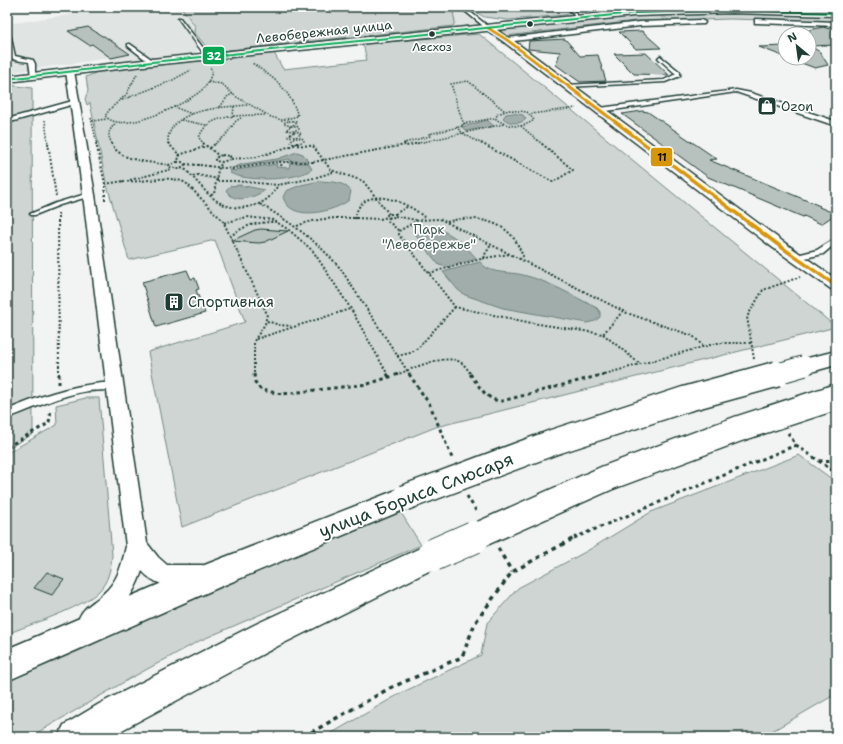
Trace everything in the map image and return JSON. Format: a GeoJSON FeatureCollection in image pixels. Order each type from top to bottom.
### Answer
{"type":"FeatureCollection","features":[{"type":"Feature","properties":{"kind":"main road","name":"Левобережная улица"},"geometry":{"type":"LineString","coordinates":[[7,79],[152,62],[209,60],[634,13],[695,10],[836,13]]}},
{"type":"Feature","properties":{"kind":"main road","name":"улица Бориса Слюсаря"},"geometry":{"type":"LineString","coordinates":[[7,665],[212,576],[404,498],[554,442],[686,399],[836,358]]}},
{"type":"Feature","properties":{"kind":"main road"},"geometry":{"type":"LineString","coordinates":[[76,737],[111,716],[267,635],[433,555],[607,478],[738,428],[836,397]]}},
{"type":"Feature","properties":{"kind":"street"},"geometry":{"type":"LineString","coordinates":[[758,21],[835,24]]}},
{"type":"Feature","properties":{"kind":"street"},"geometry":{"type":"LineString","coordinates":[[507,40],[640,24],[701,22]]}},
{"type":"Feature","properties":{"kind":"street"},"geometry":{"type":"LineString","coordinates":[[488,28],[507,40],[796,258],[836,286]]}},
{"type":"Feature","properties":{"kind":"street"},"geometry":{"type":"LineString","coordinates":[[38,651],[51,645],[110,606],[126,587],[137,546],[76,102],[70,71]]}},
{"type":"Feature","properties":{"kind":"street"},"geometry":{"type":"LineString","coordinates":[[137,546],[148,562],[162,574],[187,577],[212,576]]}},
{"type":"Feature","properties":{"kind":"lane"},"geometry":{"type":"LineString","coordinates":[[462,7],[488,28]]}},
{"type":"Feature","properties":{"kind":"lane"},"geometry":{"type":"LineString","coordinates":[[569,7],[578,18]]}},
{"type":"Feature","properties":{"kind":"lane"},"geometry":{"type":"LineString","coordinates":[[679,7],[779,8]]}},
{"type":"Feature","properties":{"kind":"lane"},"geometry":{"type":"LineString","coordinates":[[179,20],[209,60]]}},
{"type":"Feature","properties":{"kind":"lane"},"geometry":{"type":"LineString","coordinates":[[7,29],[13,56],[15,58],[31,62],[33,64],[33,76]]}},
{"type":"Feature","properties":{"kind":"lane"},"geometry":{"type":"LineString","coordinates":[[129,45],[152,62]]}},
{"type":"Feature","properties":{"kind":"lane"},"geometry":{"type":"LineString","coordinates":[[566,86],[665,81],[678,75],[678,73],[660,57]]}},
{"type":"Feature","properties":{"kind":"lane"},"geometry":{"type":"LineString","coordinates":[[596,108],[736,91],[749,94],[836,124]]}},
{"type":"Feature","properties":{"kind":"lane"},"geometry":{"type":"LineString","coordinates":[[7,121],[76,102]]}},
{"type":"Feature","properties":{"kind":"lane"},"geometry":{"type":"LineString","coordinates":[[33,214],[58,204],[89,195]]}},
{"type":"Feature","properties":{"kind":"lane"},"geometry":{"type":"LineString","coordinates":[[796,258],[820,252],[836,240]]}},
{"type":"Feature","properties":{"kind":"lane"},"geometry":{"type":"LineString","coordinates":[[7,414],[59,393],[101,385],[116,386]]}},
{"type":"Feature","properties":{"kind":"path"},"geometry":{"type":"LineString","coordinates":[[195,67],[171,81],[122,100],[109,108],[105,116],[110,121],[117,123],[138,120],[195,96],[208,82],[212,72],[209,60]]}},
{"type":"Feature","properties":{"kind":"path"},"geometry":{"type":"LineString","coordinates":[[231,159],[228,155],[219,156],[215,158],[215,161],[222,162],[231,159],[264,156],[284,147],[303,142],[303,139],[290,137],[288,135],[298,130],[299,127],[286,125],[284,123],[298,116],[290,95],[280,82],[250,61]]}},
{"type":"Feature","properties":{"kind":"path"},"geometry":{"type":"LineString","coordinates":[[122,100],[130,89],[138,73]]}},
{"type":"Feature","properties":{"kind":"path"},"geometry":{"type":"LineString","coordinates":[[465,124],[462,120],[450,84],[468,81],[505,111]]}},
{"type":"Feature","properties":{"kind":"path"},"geometry":{"type":"LineString","coordinates":[[208,82],[222,84],[233,94],[266,115],[277,119],[296,122],[296,124],[286,129],[288,131],[299,132],[301,134],[290,141],[292,143],[313,146],[333,172],[362,181],[389,216],[388,221],[399,231],[399,235],[455,307],[532,323],[603,334],[640,364]]}},
{"type":"Feature","properties":{"kind":"path"},"geometry":{"type":"LineString","coordinates":[[220,107],[228,96],[233,94]]}},
{"type":"Feature","properties":{"kind":"path"},"geometry":{"type":"LineString","coordinates":[[179,155],[168,144],[167,140],[170,131],[181,120],[192,114],[220,107],[249,104]]}},
{"type":"Feature","properties":{"kind":"path"},"geometry":{"type":"LineString","coordinates":[[233,117],[234,105]]}},
{"type":"Feature","properties":{"kind":"path"},"geometry":{"type":"LineString","coordinates":[[7,447],[49,423],[52,406],[59,393],[58,204],[44,114],[56,110],[60,106]]}},
{"type":"Feature","properties":{"kind":"path"},"geometry":{"type":"LineString","coordinates":[[174,106],[192,114]]}},
{"type":"Feature","properties":{"kind":"path"},"geometry":{"type":"LineString","coordinates":[[430,136],[428,134],[495,118],[497,114],[505,111],[517,110],[531,114],[596,108]]}},
{"type":"Feature","properties":{"kind":"path"},"geometry":{"type":"LineString","coordinates":[[495,118],[504,124],[520,126],[532,121],[534,118],[531,114]]}},
{"type":"Feature","properties":{"kind":"path"},"geometry":{"type":"LineString","coordinates":[[219,156],[199,138],[200,132],[206,125],[221,119],[233,117],[266,115]]}},
{"type":"Feature","properties":{"kind":"path"},"geometry":{"type":"LineString","coordinates":[[179,155],[209,147],[225,136],[236,121],[242,117]]}},
{"type":"Feature","properties":{"kind":"path"},"geometry":{"type":"LineString","coordinates":[[92,122],[107,118]]}},
{"type":"Feature","properties":{"kind":"path"},"geometry":{"type":"LineString","coordinates":[[181,120],[206,125]]}},
{"type":"Feature","properties":{"kind":"path"},"geometry":{"type":"LineString","coordinates":[[117,123],[109,130],[108,136],[114,149],[130,158],[169,165],[176,162],[182,162],[185,164],[233,170],[282,163],[324,161],[406,146],[504,124]]}},
{"type":"Feature","properties":{"kind":"path"},"geometry":{"type":"LineString","coordinates":[[456,127],[464,134],[553,182],[573,170],[520,126]]}},
{"type":"Feature","properties":{"kind":"path"},"geometry":{"type":"LineString","coordinates":[[430,136],[434,140]]}},
{"type":"Feature","properties":{"kind":"path"},"geometry":{"type":"LineString","coordinates":[[405,145],[404,143],[430,136]]}},
{"type":"Feature","properties":{"kind":"path"},"geometry":{"type":"LineString","coordinates":[[176,162],[179,155]]}},
{"type":"Feature","properties":{"kind":"path"},"geometry":{"type":"LineString","coordinates":[[211,195],[214,194],[218,180],[218,170],[222,162]]}},
{"type":"Feature","properties":{"kind":"path"},"geometry":{"type":"LineString","coordinates":[[182,168],[185,164]]}},
{"type":"Feature","properties":{"kind":"path"},"geometry":{"type":"LineString","coordinates":[[169,165],[172,169]]}},
{"type":"Feature","properties":{"kind":"path"},"geometry":{"type":"LineString","coordinates":[[105,184],[182,168],[193,176],[211,195],[227,207],[241,207],[260,204],[270,196],[278,185]]}},
{"type":"Feature","properties":{"kind":"path"},"geometry":{"type":"LineString","coordinates":[[193,176],[196,175],[218,180],[278,185],[314,178],[333,172]]}},
{"type":"Feature","properties":{"kind":"path"},"geometry":{"type":"LineString","coordinates":[[123,181],[167,177],[181,180],[186,183],[224,224],[267,314],[267,321],[254,343],[253,379],[263,391],[282,394],[368,384],[441,360],[458,360],[463,364],[487,396],[498,402],[717,343],[751,343]]}},
{"type":"Feature","properties":{"kind":"path"},"geometry":{"type":"LineString","coordinates":[[355,218],[356,213],[365,201],[375,197],[385,196],[422,215],[424,218]]}},
{"type":"Feature","properties":{"kind":"path"},"geometry":{"type":"LineString","coordinates":[[260,204],[297,226],[327,251],[340,268],[430,405]]}},
{"type":"Feature","properties":{"kind":"path"},"geometry":{"type":"LineString","coordinates":[[395,215],[407,207]]}},
{"type":"Feature","properties":{"kind":"path"},"geometry":{"type":"LineString","coordinates":[[297,226],[314,220],[355,218],[380,219],[395,215],[416,220]]}},
{"type":"Feature","properties":{"kind":"path"},"geometry":{"type":"LineString","coordinates":[[224,224],[247,217],[266,218],[277,222],[289,230],[316,254],[351,309],[389,377]]}},
{"type":"Feature","properties":{"kind":"path"},"geometry":{"type":"LineString","coordinates":[[399,231],[416,220],[424,218],[440,219],[623,311],[647,321],[693,336],[704,347]]}},
{"type":"Feature","properties":{"kind":"path"},"geometry":{"type":"LineString","coordinates":[[446,222],[452,219],[475,219],[486,222],[512,236],[523,256],[520,259]]}},
{"type":"Feature","properties":{"kind":"path"},"geometry":{"type":"LineString","coordinates":[[230,237],[245,226],[260,222],[277,222]]}},
{"type":"Feature","properties":{"kind":"path"},"geometry":{"type":"LineString","coordinates":[[485,258],[484,256],[491,245]]}},
{"type":"Feature","properties":{"kind":"path"},"geometry":{"type":"LineString","coordinates":[[429,273],[485,258],[510,254]]}},
{"type":"Feature","properties":{"kind":"path"},"geometry":{"type":"LineString","coordinates":[[755,366],[747,317],[764,290],[815,271]]}},
{"type":"Feature","properties":{"kind":"path"},"geometry":{"type":"LineString","coordinates":[[397,356],[410,353],[418,348],[455,307]]}},
{"type":"Feature","properties":{"kind":"path"},"geometry":{"type":"LineString","coordinates":[[255,339],[351,309]]}},
{"type":"Feature","properties":{"kind":"path"},"geometry":{"type":"LineString","coordinates":[[603,334],[623,311]]}},
{"type":"Feature","properties":{"kind":"path"},"geometry":{"type":"LineString","coordinates":[[267,321],[279,325],[296,326]]}},
{"type":"Feature","properties":{"kind":"path"},"geometry":{"type":"LineString","coordinates":[[787,432],[796,445],[836,474]]}},
{"type":"Feature","properties":{"kind":"path"},"geometry":{"type":"LineString","coordinates":[[303,737],[390,688],[462,656],[475,623],[512,572],[577,536],[796,445]]}},
{"type":"Feature","properties":{"kind":"path"},"geometry":{"type":"LineString","coordinates":[[818,461],[836,460]]}},
{"type":"Feature","properties":{"kind":"shaded area"},"geometry":{"type":"Polygon","coordinates":[[[119,7],[460,7],[480,25],[211,52],[207,47],[197,49],[197,55],[116,63],[109,58],[7,73],[7,24],[119,7]]]}},
{"type":"Feature","properties":{"kind":"shaded area"},"geometry":{"type":"Polygon","coordinates":[[[513,113],[523,115],[526,119],[521,122],[514,123],[508,122],[503,118],[506,114],[513,113]]]}},
{"type":"Feature","properties":{"kind":"shaded area"},"geometry":{"type":"Polygon","coordinates":[[[487,120],[494,126],[466,131],[462,127],[487,120]]]}},
{"type":"Feature","properties":{"kind":"shaded area"},"geometry":{"type":"Polygon","coordinates":[[[297,152],[303,154],[308,161],[290,161],[290,159],[232,168],[243,164],[277,159],[297,152]]]}},
{"type":"Feature","properties":{"kind":"shaded area"},"geometry":{"type":"Polygon","coordinates":[[[290,163],[308,163],[312,169],[295,176],[271,179],[247,178],[230,173],[230,170],[236,171],[277,164],[276,167],[289,168],[290,163]]]}},
{"type":"Feature","properties":{"kind":"shaded area"},"geometry":{"type":"Polygon","coordinates":[[[320,181],[344,185],[351,191],[349,200],[333,208],[313,213],[303,213],[294,210],[287,205],[283,197],[286,191],[301,185],[320,181]]]}},
{"type":"Feature","properties":{"kind":"shaded area"},"geometry":{"type":"Polygon","coordinates":[[[240,185],[265,190],[250,197],[239,199],[230,195],[226,190],[230,186],[240,185]]]}},
{"type":"Feature","properties":{"kind":"shaded area"},"geometry":{"type":"Polygon","coordinates":[[[430,228],[444,231],[462,243],[477,259],[447,267],[439,265],[416,236],[418,232],[430,228]]]}},
{"type":"Feature","properties":{"kind":"shaded area"},"geometry":{"type":"Polygon","coordinates":[[[480,262],[484,266],[494,271],[523,275],[552,285],[597,308],[600,312],[600,317],[595,321],[587,323],[503,308],[465,295],[458,290],[443,272],[480,262]]]}},
{"type":"Feature","properties":{"kind":"green space"},"geometry":{"type":"Polygon","coordinates":[[[181,7],[432,8],[453,12],[455,22],[453,26],[445,27],[211,52],[194,32],[195,26],[181,7]]]}},
{"type":"Feature","properties":{"kind":"green space"},"geometry":{"type":"Polygon","coordinates":[[[471,7],[616,7],[612,9],[581,10],[565,15],[508,20],[484,17],[471,7]]]}},
{"type":"Feature","properties":{"kind":"green space"},"geometry":{"type":"Polygon","coordinates":[[[721,13],[836,16],[836,22],[730,19],[669,21],[661,14],[721,13]]]}},
{"type":"Feature","properties":{"kind":"green space"},"geometry":{"type":"Polygon","coordinates":[[[658,14],[666,21],[635,21],[505,36],[500,33],[502,30],[508,29],[658,14]]]}},
{"type":"Feature","properties":{"kind":"green space","name":"Парк \"Левобережье\""},"geometry":{"type":"Polygon","coordinates":[[[479,34],[836,327],[436,427],[182,527],[148,352],[245,322],[215,240],[129,260],[106,182],[90,103],[87,105],[85,99],[88,91],[86,77],[100,71],[274,53],[283,69],[367,60],[363,44],[479,34]]]}},
{"type":"Feature","properties":{"kind":"green space"},"geometry":{"type":"Polygon","coordinates":[[[7,86],[32,88],[33,434],[7,449],[7,86]]]}},
{"type":"Feature","properties":{"kind":"green space"},"geometry":{"type":"Polygon","coordinates":[[[86,398],[99,398],[112,555],[108,575],[98,592],[80,604],[55,616],[7,634],[7,453],[57,425],[56,405],[86,398]]]}},
{"type":"Feature","properties":{"kind":"green space"},"geometry":{"type":"Polygon","coordinates":[[[799,455],[836,482],[836,694],[762,737],[325,737],[401,693],[481,655],[487,623],[518,588],[587,551],[651,512],[799,455]]]}},
{"type":"Feature","properties":{"kind":"green space"},"geometry":{"type":"Polygon","coordinates":[[[400,511],[421,545],[199,641],[131,678],[30,737],[7,737],[7,682],[83,649],[237,576],[400,511]]]}},
{"type":"Feature","properties":{"kind":"building"},"geometry":{"type":"Polygon","coordinates":[[[88,27],[130,54],[111,58],[92,44],[89,45],[68,31],[88,27]]]}},
{"type":"Feature","properties":{"kind":"building"},"geometry":{"type":"Polygon","coordinates":[[[823,27],[836,31],[836,45],[817,46],[817,28],[823,27]]]}},
{"type":"Feature","properties":{"kind":"building"},"geometry":{"type":"Polygon","coordinates":[[[642,31],[661,48],[636,49],[619,32],[642,31]]]}},
{"type":"Feature","properties":{"kind":"building"},"geometry":{"type":"Polygon","coordinates":[[[565,39],[580,56],[598,55],[606,81],[580,82],[556,65],[560,52],[528,49],[529,41],[565,39]]]}},
{"type":"Feature","properties":{"kind":"building"},"geometry":{"type":"Polygon","coordinates":[[[777,46],[777,54],[759,47],[777,46]]]}},
{"type":"Feature","properties":{"kind":"building"},"geometry":{"type":"Polygon","coordinates":[[[817,50],[820,52],[828,65],[815,68],[810,66],[817,66],[817,50]]]}},
{"type":"Feature","properties":{"kind":"building"},"geometry":{"type":"Polygon","coordinates":[[[646,53],[669,75],[634,74],[614,54],[646,53]]]}},
{"type":"Feature","properties":{"kind":"building"},"geometry":{"type":"Polygon","coordinates":[[[642,111],[648,112],[717,159],[709,160],[836,214],[821,224],[708,177],[622,114],[642,111]]]}},
{"type":"Feature","properties":{"kind":"building"},"geometry":{"type":"Polygon","coordinates":[[[255,230],[288,231],[265,242],[231,241],[255,230]]]}},
{"type":"Feature","properties":{"kind":"building","name":"Спортивная"},"geometry":{"type":"Polygon","coordinates":[[[187,270],[191,279],[195,278],[199,289],[196,290],[205,313],[156,327],[142,282],[187,270]]]}},
{"type":"Feature","properties":{"kind":"building"},"geometry":{"type":"Polygon","coordinates":[[[47,572],[64,579],[52,595],[34,588],[47,572]]]}},
{"type":"Feature","properties":{"kind":"transit line","name":"32"},"geometry":{"type":"LineString","coordinates":[[7,79],[152,62],[634,13],[732,10],[836,13]]}},
{"type":"Feature","properties":{"kind":"transit line","name":"11"},"geometry":{"type":"LineString","coordinates":[[488,28],[507,40],[777,244],[836,286]]}},
{"type":"Feature","properties":{"kind":"place","name":"Лесхоз"},"geometry":{"type":"Point","coordinates":[432,34]}},
{"type":"Feature","properties":{"kind":"place","name":"Ozon"},"geometry":{"type":"Point","coordinates":[767,106]}},
{"type":"Feature","properties":{"kind":"place","name":"Спортивная"},"geometry":{"type":"Point","coordinates":[174,302]}}]}
